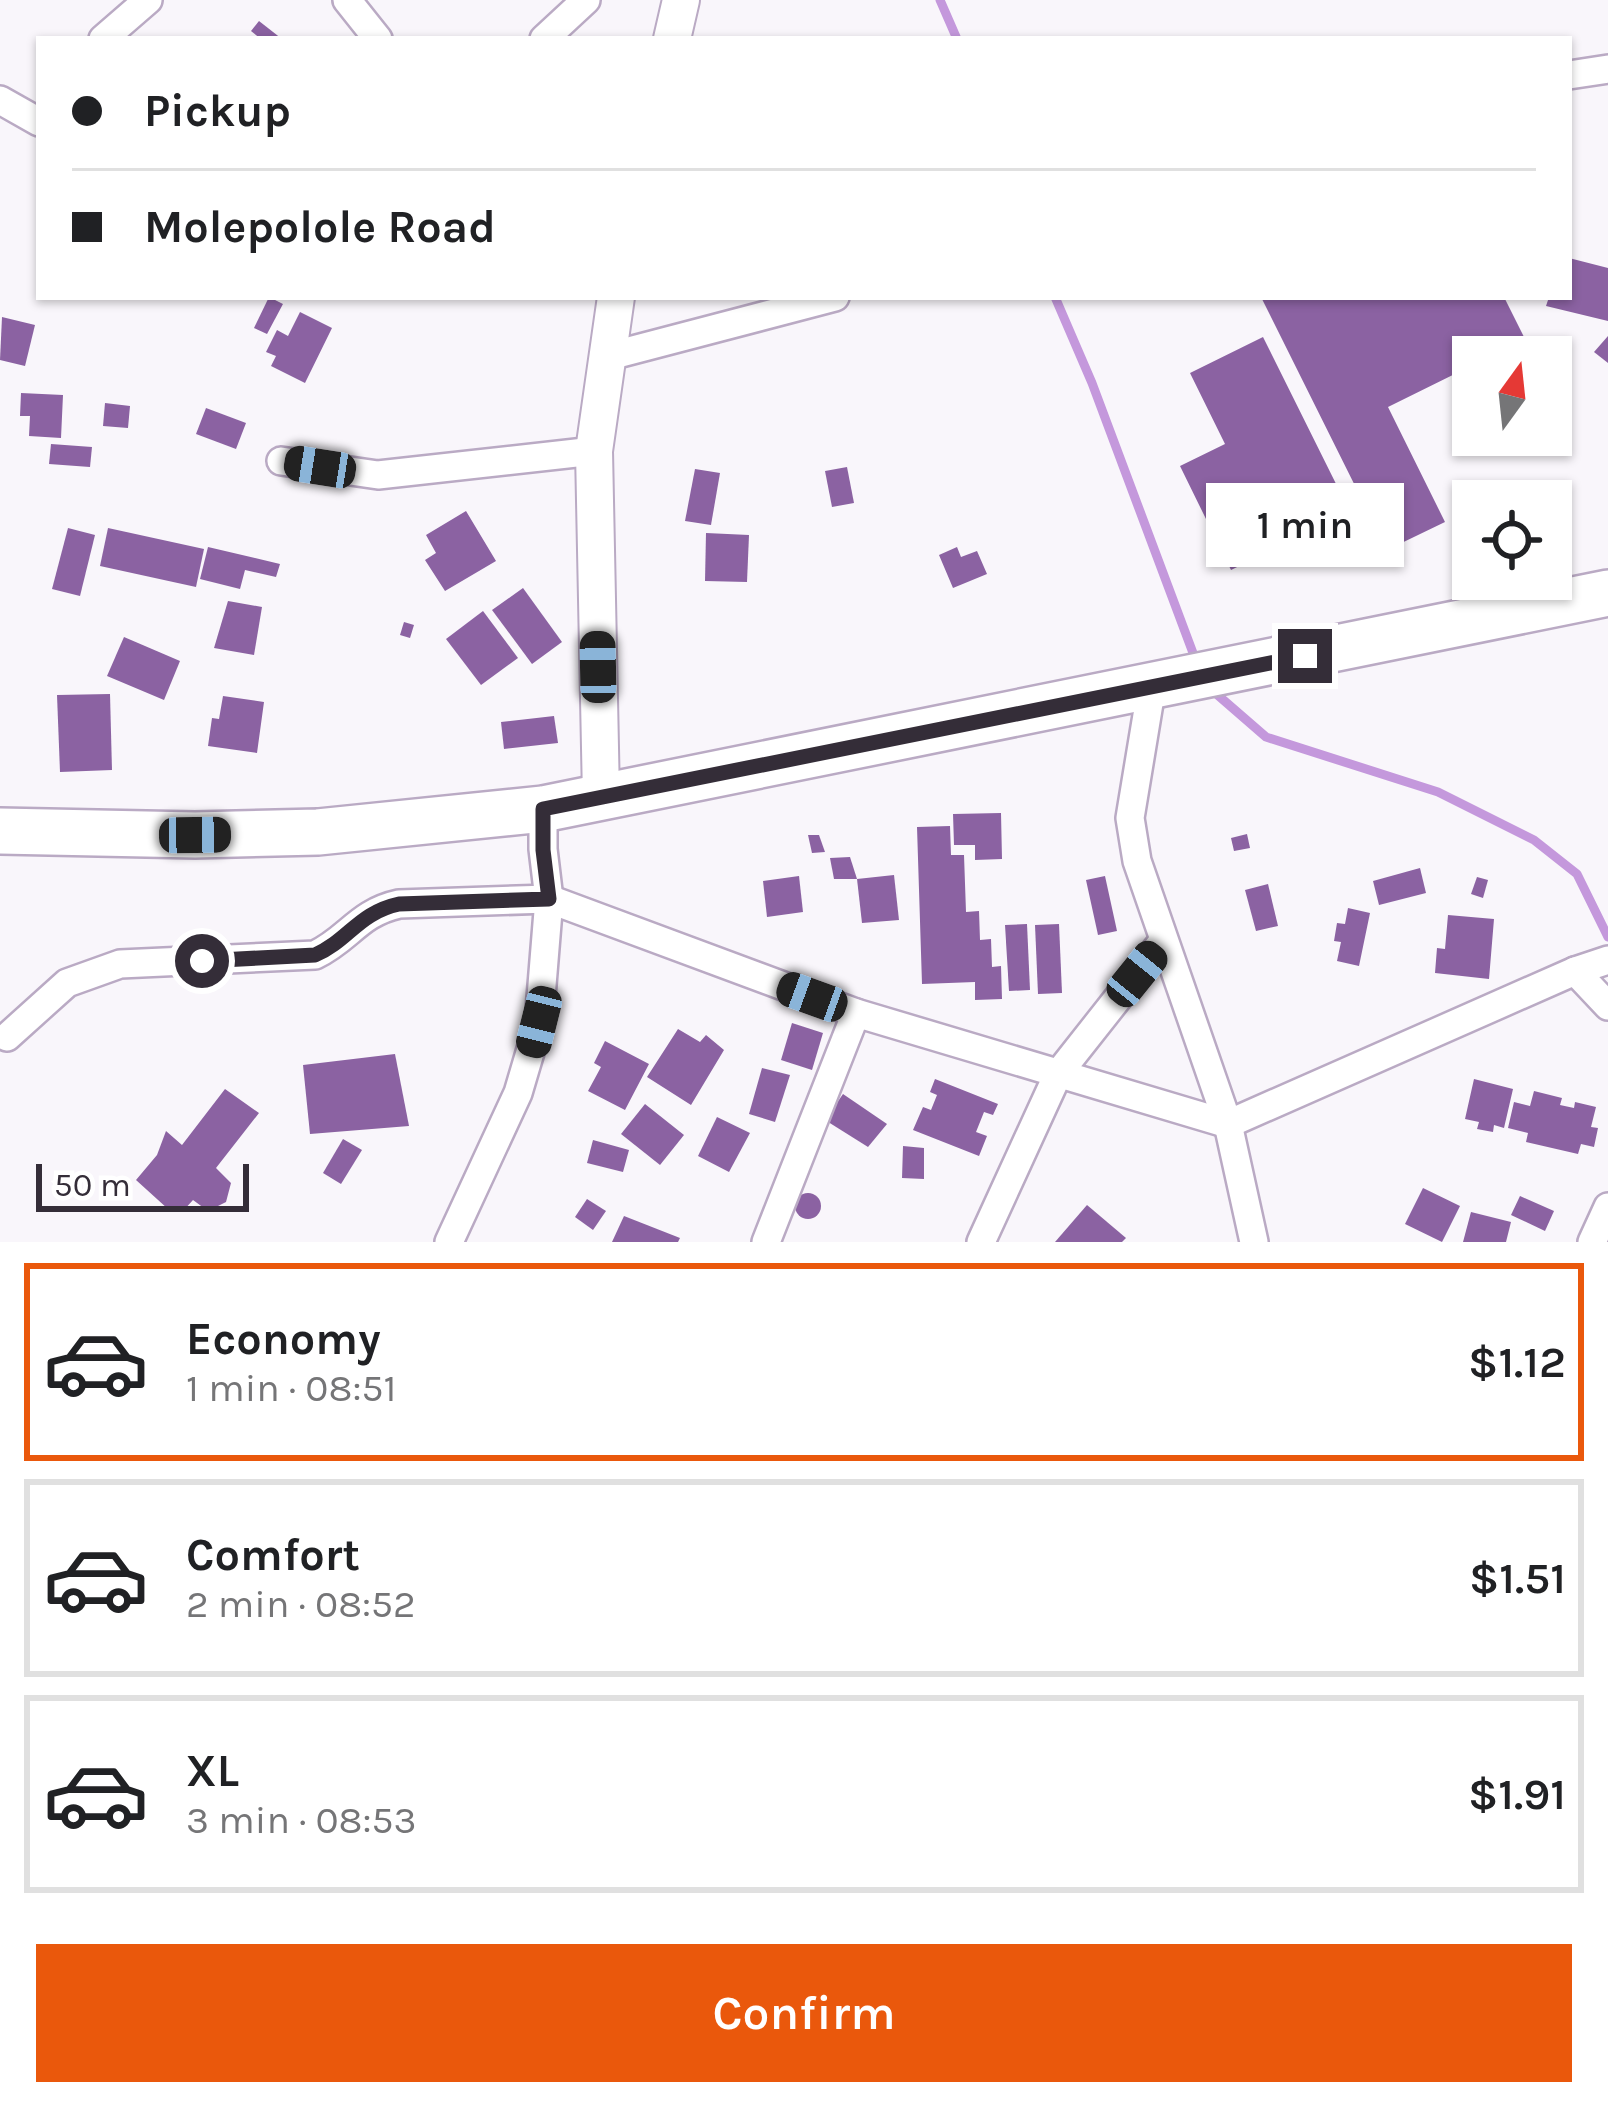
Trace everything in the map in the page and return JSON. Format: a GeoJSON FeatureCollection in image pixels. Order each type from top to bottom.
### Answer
{"type":"FeatureCollection","features":[{"type":"Feature","properties":{"kind":"main road"},"geometry":{"type":"LineString","coordinates":[[0,831],[318,832],[543,809],[1607,597]]}},
{"type":"Feature","properties":{"kind":"street"},"geometry":{"type":"LineString","coordinates":[[106,36],[148,0]]}},
{"type":"Feature","properties":{"kind":"street"},"geometry":{"type":"LineString","coordinates":[[346,0],[375,36]]}},
{"type":"Feature","properties":{"kind":"street"},"geometry":{"type":"LineString","coordinates":[[547,36],[586,0]]}},
{"type":"Feature","properties":{"kind":"street"},"geometry":{"type":"LineString","coordinates":[[673,36],[681,0]]}},
{"type":"Feature","properties":{"kind":"street"},"geometry":{"type":"LineString","coordinates":[[1572,75],[1608,69]]}},
{"type":"Feature","properties":{"kind":"street"},"geometry":{"type":"LineString","coordinates":[[601,797],[594,452],[616,300]]}},
{"type":"Feature","properties":{"kind":"street"},"geometry":{"type":"LineString","coordinates":[[606,358],[824,300]]}},
{"type":"Feature","properties":{"kind":"street"},"geometry":{"type":"LineString","coordinates":[[280,461],[378,476],[594,452]]}},
{"type":"Feature","properties":{"kind":"street"},"geometry":{"type":"LineString","coordinates":[[1151,685],[1130,818],[1137,861],[1228,1124],[1254,1242]]}},
{"type":"Feature","properties":{"kind":"street"},"geometry":{"type":"LineString","coordinates":[[449,1242],[530,1059],[539,1022],[549,899],[543,809]]}},
{"type":"Feature","properties":{"kind":"street"},"geometry":{"type":"LineString","coordinates":[[7,1037],[68,983],[119,964],[315,955],[376,909],[399,904],[549,899],[856,1013],[1228,1124],[1575,970],[1608,960]]}},
{"type":"Feature","properties":{"kind":"street"},"geometry":{"type":"LineString","coordinates":[[981,1242],[1058,1074],[1163,941]]}},
{"type":"Feature","properties":{"kind":"street"},"geometry":{"type":"LineString","coordinates":[[1575,970],[1608,1006]]}},
{"type":"Feature","properties":{"kind":"street"},"geometry":{"type":"LineString","coordinates":[[766,1242],[856,1013]]}},
{"type":"Feature","properties":{"kind":"street"},"geometry":{"type":"LineString","coordinates":[[1592,1242],[1608,1207]]}},
{"type":"Feature","properties":{"kind":"building"},"geometry":{"type":"Polygon","coordinates":[[[259,21],[278,36],[257,36],[251,31],[259,21]]]}},
{"type":"Feature","properties":{"kind":"building"},"geometry":{"type":"Polygon","coordinates":[[[1572,259],[1608,268],[1608,321],[1546,306],[1548,300],[1572,300],[1572,259]]]}},
{"type":"Feature","properties":{"kind":"building"},"geometry":{"type":"Polygon","coordinates":[[[268,300],[283,304],[267,334],[254,328],[268,300]]]}},
{"type":"Feature","properties":{"kind":"building"},"geometry":{"type":"Polygon","coordinates":[[[1262,300],[1506,300],[1524,336],[1452,336],[1452,375],[1388,407],[1445,522],[1387,550],[1262,300]]]}},
{"type":"Feature","properties":{"kind":"building"},"geometry":{"type":"Polygon","coordinates":[[[300,312],[332,328],[305,383],[271,366],[276,356],[266,352],[277,330],[288,336],[300,312]]]}},
{"type":"Feature","properties":{"kind":"building"},"geometry":{"type":"Polygon","coordinates":[[[2,317],[35,325],[25,366],[0,360],[2,317]]]}},
{"type":"Feature","properties":{"kind":"building"},"geometry":{"type":"Polygon","coordinates":[[[1608,336],[1608,363],[1594,352],[1608,336]]]}},
{"type":"Feature","properties":{"kind":"building"},"geometry":{"type":"Polygon","coordinates":[[[1263,337],[1350,512],[1231,570],[1180,466],[1225,444],[1190,373],[1263,337]]]}},
{"type":"Feature","properties":{"kind":"building"},"geometry":{"type":"Polygon","coordinates":[[[21,393],[63,395],[61,438],[29,436],[30,416],[20,416],[21,393]]]}},
{"type":"Feature","properties":{"kind":"building"},"geometry":{"type":"Polygon","coordinates":[[[105,403],[130,406],[128,428],[103,426],[105,403]]]}},
{"type":"Feature","properties":{"kind":"building"},"geometry":{"type":"Polygon","coordinates":[[[206,408],[246,423],[236,449],[196,434],[206,408]]]}},
{"type":"Feature","properties":{"kind":"building"},"geometry":{"type":"Polygon","coordinates":[[[51,444],[92,447],[90,467],[49,464],[51,444]]]}},
{"type":"Feature","properties":{"kind":"building"},"geometry":{"type":"Polygon","coordinates":[[[847,467],[854,503],[832,507],[825,471],[847,467]]]}},
{"type":"Feature","properties":{"kind":"building"},"geometry":{"type":"Polygon","coordinates":[[[695,469],[720,473],[711,525],[685,521],[695,469]]]}},
{"type":"Feature","properties":{"kind":"building"},"geometry":{"type":"Polygon","coordinates":[[[466,511],[496,561],[445,591],[425,560],[436,553],[426,535],[466,511]]]}},
{"type":"Feature","properties":{"kind":"building"},"geometry":{"type":"Polygon","coordinates":[[[68,528],[95,535],[80,596],[52,589],[68,528]]]}},
{"type":"Feature","properties":{"kind":"building"},"geometry":{"type":"Polygon","coordinates":[[[108,528],[204,549],[196,587],[100,566],[108,528]]]}},
{"type":"Feature","properties":{"kind":"building"},"geometry":{"type":"Polygon","coordinates":[[[706,533],[749,535],[747,582],[705,581],[706,533]]]}},
{"type":"Feature","properties":{"kind":"building"},"geometry":{"type":"Polygon","coordinates":[[[208,547],[280,564],[276,577],[245,570],[240,589],[200,579],[208,547]]]}},
{"type":"Feature","properties":{"kind":"building"},"geometry":{"type":"Polygon","coordinates":[[[957,547],[961,557],[977,551],[987,574],[953,588],[939,555],[957,547]]]}},
{"type":"Feature","properties":{"kind":"building"},"geometry":{"type":"Polygon","coordinates":[[[523,588],[562,642],[532,664],[492,610],[523,588]]]}},
{"type":"Feature","properties":{"kind":"building"},"geometry":{"type":"Polygon","coordinates":[[[228,601],[262,607],[254,655],[214,648],[228,601]]]}},
{"type":"Feature","properties":{"kind":"building"},"geometry":{"type":"Polygon","coordinates":[[[483,611],[518,658],[481,685],[446,639],[483,611]]]}},
{"type":"Feature","properties":{"kind":"building"},"geometry":{"type":"Polygon","coordinates":[[[404,622],[414,625],[410,638],[400,635],[404,622]]]}},
{"type":"Feature","properties":{"kind":"building"},"geometry":{"type":"Polygon","coordinates":[[[124,637],[180,661],[164,700],[107,676],[124,637]]]}},
{"type":"Feature","properties":{"kind":"building"},"geometry":{"type":"Polygon","coordinates":[[[110,694],[112,770],[60,772],[57,695],[110,694]]]}},
{"type":"Feature","properties":{"kind":"building"},"geometry":{"type":"Polygon","coordinates":[[[223,696],[264,702],[257,753],[208,746],[212,718],[219,719],[223,696]]]}},
{"type":"Feature","properties":{"kind":"building"},"geometry":{"type":"Polygon","coordinates":[[[554,716],[558,743],[504,749],[501,722],[554,716]]]}},
{"type":"Feature","properties":{"kind":"building"},"geometry":{"type":"Polygon","coordinates":[[[1001,813],[1002,859],[975,860],[975,845],[954,845],[953,814],[1001,813]]]}},
{"type":"Feature","properties":{"kind":"building"},"geometry":{"type":"Polygon","coordinates":[[[950,826],[951,855],[964,855],[966,912],[979,911],[980,940],[991,939],[992,967],[1001,966],[1002,999],[975,1000],[975,982],[922,984],[917,827],[950,826]]]}},
{"type":"Feature","properties":{"kind":"building"},"geometry":{"type":"Polygon","coordinates":[[[1247,834],[1250,848],[1234,851],[1231,838],[1247,834]]]}},
{"type":"Feature","properties":{"kind":"building"},"geometry":{"type":"Polygon","coordinates":[[[808,835],[819,835],[825,852],[812,853],[808,835]]]}},
{"type":"Feature","properties":{"kind":"building"},"geometry":{"type":"Polygon","coordinates":[[[850,857],[857,879],[834,879],[830,858],[850,857]]]}},
{"type":"Feature","properties":{"kind":"building"},"geometry":{"type":"Polygon","coordinates":[[[1420,868],[1426,893],[1379,905],[1373,881],[1420,868]]]}},
{"type":"Feature","properties":{"kind":"building"},"geometry":{"type":"Polygon","coordinates":[[[894,875],[899,920],[862,923],[857,879],[894,875]]]}},
{"type":"Feature","properties":{"kind":"building"},"geometry":{"type":"Polygon","coordinates":[[[799,876],[803,912],[767,917],[763,881],[799,876]]]}},
{"type":"Feature","properties":{"kind":"building"},"geometry":{"type":"Polygon","coordinates":[[[1105,876],[1117,931],[1098,935],[1086,880],[1105,876]]]}},
{"type":"Feature","properties":{"kind":"building"},"geometry":{"type":"Polygon","coordinates":[[[1477,877],[1488,880],[1483,898],[1471,894],[1477,877]]]}},
{"type":"Feature","properties":{"kind":"building"},"geometry":{"type":"Polygon","coordinates":[[[1268,884],[1278,926],[1256,931],[1245,890],[1268,884]]]}},
{"type":"Feature","properties":{"kind":"building"},"geometry":{"type":"Polygon","coordinates":[[[1348,908],[1370,913],[1359,966],[1337,961],[1341,942],[1334,941],[1337,923],[1345,924],[1348,908]]]}},
{"type":"Feature","properties":{"kind":"building"},"geometry":{"type":"Polygon","coordinates":[[[1448,915],[1494,919],[1489,979],[1435,973],[1437,948],[1445,949],[1448,915]]]}},
{"type":"Feature","properties":{"kind":"building"},"geometry":{"type":"Polygon","coordinates":[[[1027,924],[1030,990],[1009,991],[1005,925],[1027,924]]]}},
{"type":"Feature","properties":{"kind":"building"},"geometry":{"type":"Polygon","coordinates":[[[1059,924],[1062,993],[1038,994],[1035,925],[1059,924]]]}},
{"type":"Feature","properties":{"kind":"building"},"geometry":{"type":"Polygon","coordinates":[[[792,1023],[823,1033],[812,1070],[781,1060],[792,1023]]]}},
{"type":"Feature","properties":{"kind":"building"},"geometry":{"type":"Polygon","coordinates":[[[678,1029],[700,1042],[706,1035],[724,1050],[691,1105],[647,1077],[678,1029]]]}},
{"type":"Feature","properties":{"kind":"building"},"geometry":{"type":"Polygon","coordinates":[[[605,1041],[649,1064],[625,1110],[588,1091],[601,1067],[594,1063],[605,1041]]]}},
{"type":"Feature","properties":{"kind":"building"},"geometry":{"type":"Polygon","coordinates":[[[395,1054],[409,1126],[310,1134],[303,1065],[395,1054]]]}},
{"type":"Feature","properties":{"kind":"building"},"geometry":{"type":"Polygon","coordinates":[[[762,1068],[790,1075],[775,1122],[749,1114],[762,1068]]]}},
{"type":"Feature","properties":{"kind":"building"},"geometry":{"type":"Polygon","coordinates":[[[935,1079],[998,1104],[993,1115],[984,1112],[976,1132],[987,1136],[979,1156],[913,1130],[923,1107],[931,1110],[937,1095],[930,1092],[935,1079]]]}},
{"type":"Feature","properties":{"kind":"building"},"geometry":{"type":"Polygon","coordinates":[[[1474,1079],[1513,1089],[1504,1128],[1477,1129],[1479,1122],[1465,1119],[1474,1079]]]}},
{"type":"Feature","properties":{"kind":"building"},"geometry":{"type":"Polygon","coordinates":[[[225,1089],[259,1113],[216,1168],[231,1183],[226,1202],[208,1211],[193,1200],[182,1212],[168,1209],[136,1180],[157,1155],[166,1131],[182,1145],[225,1089]]]}},
{"type":"Feature","properties":{"kind":"building"},"geometry":{"type":"Polygon","coordinates":[[[1534,1091],[1562,1098],[1560,1105],[1574,1108],[1575,1102],[1596,1107],[1591,1127],[1598,1128],[1594,1147],[1581,1144],[1578,1154],[1526,1142],[1528,1133],[1508,1128],[1514,1102],[1530,1106],[1534,1091]]]}},
{"type":"Feature","properties":{"kind":"building"},"geometry":{"type":"Polygon","coordinates":[[[843,1094],[887,1124],[868,1147],[825,1120],[843,1094]]]}},
{"type":"Feature","properties":{"kind":"building"},"geometry":{"type":"Polygon","coordinates":[[[645,1104],[684,1135],[660,1165],[621,1134],[645,1104]]]}},
{"type":"Feature","properties":{"kind":"building"},"geometry":{"type":"Polygon","coordinates":[[[717,1117],[750,1133],[729,1172],[698,1156],[717,1117]]]}},
{"type":"Feature","properties":{"kind":"building"},"geometry":{"type":"Polygon","coordinates":[[[343,1139],[362,1150],[341,1184],[323,1173],[343,1139]]]}},
{"type":"Feature","properties":{"kind":"building"},"geometry":{"type":"Polygon","coordinates":[[[593,1140],[629,1150],[623,1172],[587,1163],[593,1140]]]}},
{"type":"Feature","properties":{"kind":"building"},"geometry":{"type":"Polygon","coordinates":[[[903,1146],[924,1148],[924,1179],[902,1178],[903,1146]]]}},
{"type":"Feature","properties":{"kind":"building"},"geometry":{"type":"Polygon","coordinates":[[[1423,1188],[1460,1206],[1442,1242],[1405,1224],[1423,1188]]]}},
{"type":"Feature","properties":{"kind":"building"},"geometry":{"type":"Polygon","coordinates":[[[808,1193],[821,1206],[808,1219],[795,1206],[808,1193]]]}},
{"type":"Feature","properties":{"kind":"building"},"geometry":{"type":"Polygon","coordinates":[[[1520,1196],[1554,1211],[1545,1231],[1511,1215],[1520,1196]]]}},
{"type":"Feature","properties":{"kind":"building"},"geometry":{"type":"Polygon","coordinates":[[[587,1199],[606,1211],[593,1230],[575,1217],[587,1199]]]}},
{"type":"Feature","properties":{"kind":"building"},"geometry":{"type":"Polygon","coordinates":[[[1087,1205],[1126,1238],[1122,1242],[1055,1242],[1087,1205]]]}},
{"type":"Feature","properties":{"kind":"building"},"geometry":{"type":"Polygon","coordinates":[[[1471,1212],[1511,1222],[1506,1242],[1463,1242],[1471,1212]]]}},
{"type":"Feature","properties":{"kind":"building"},"geometry":{"type":"Polygon","coordinates":[[[624,1216],[680,1238],[678,1242],[612,1242],[624,1216]]]}},
{"type":"Feature","properties":{"kind":"waterway"},"geometry":{"type":"LineString","coordinates":[[940,0],[956,36]]}},
{"type":"Feature","properties":{"kind":"waterway"},"geometry":{"type":"LineString","coordinates":[[1056,300],[1196,661]]}},
{"type":"Feature","properties":{"kind":"waterway"},"geometry":{"type":"LineString","coordinates":[[1213,691],[1266,737],[1438,792],[1534,840],[1577,874],[1608,937]]}},
{"type":"Feature","properties":{"kind":"route"},"geometry":{"type":"LineString","coordinates":[[202,961],[315,955],[376,909],[399,904],[549,899],[543,809],[1305,656]]}}]}
